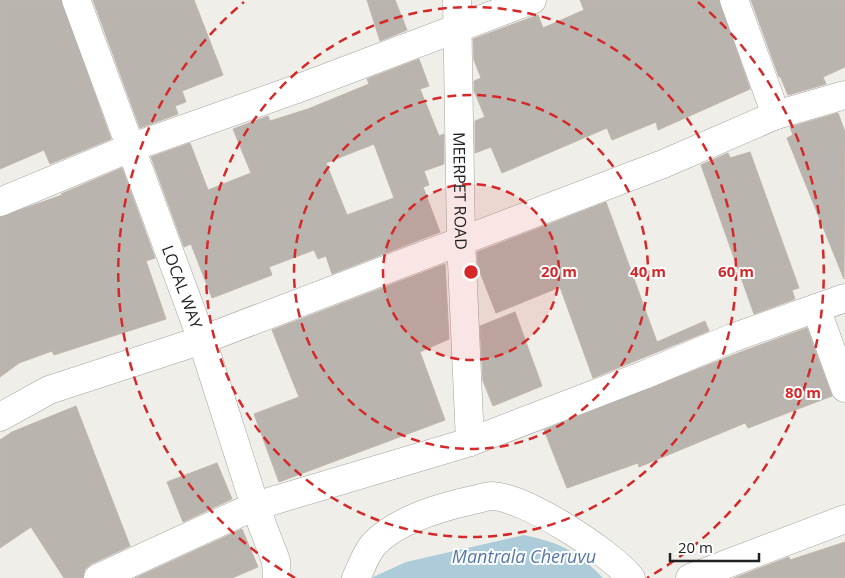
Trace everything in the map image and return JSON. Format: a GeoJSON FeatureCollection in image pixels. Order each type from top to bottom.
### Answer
{"type":"FeatureCollection","features":[{"type":"Feature","properties":{"kind":"street","name":"LOCAL WAY"},"geometry":{"type":"LineString","coordinates":[[76,0],[202,340],[255,506],[276,560],[277,578]]}},
{"type":"Feature","properties":{"kind":"street","name":"MEERPET ROAD"},"geometry":{"type":"LineString","coordinates":[[458,0],[461,240],[470,442]]}},
{"type":"Feature","properties":{"kind":"street"},"geometry":{"type":"LineString","coordinates":[[0,202],[130,148],[302,87],[532,0]]}},
{"type":"Feature","properties":{"kind":"street"},"geometry":{"type":"LineString","coordinates":[[734,0],[776,115]]}},
{"type":"Feature","properties":{"kind":"street"},"geometry":{"type":"LineString","coordinates":[[0,417],[49,390],[202,340],[663,164],[776,115],[845,95]]}},
{"type":"Feature","properties":{"kind":"street"},"geometry":{"type":"LineString","coordinates":[[98,578],[255,506],[470,442],[644,375],[732,338],[845,298]]}},
{"type":"Feature","properties":{"kind":"street"},"geometry":{"type":"LineString","coordinates":[[816,308],[845,388]]}},
{"type":"Feature","properties":{"kind":"street"},"geometry":{"type":"LineString","coordinates":[[356,578],[373,545],[400,526],[440,507],[492,496],[524,506],[569,529],[620,565],[631,578]]}},
{"type":"Feature","properties":{"kind":"street"},"geometry":{"type":"LineString","coordinates":[[690,578],[845,519]]}},
{"type":"Feature","properties":{"kind":"water","name":"Mantrala Cheruvu"},"geometry":{"type":"Polygon","coordinates":[[[524,535],[548,541],[568,549],[585,561],[603,578],[371,578],[406,562],[524,535]]]}},
{"type":"Feature","properties":{"kind":"building"},"geometry":{"type":"Polygon","coordinates":[[[0,0],[61,0],[111,139],[50,164],[44,150],[0,169],[0,0]]]}},
{"type":"Feature","properties":{"kind":"building"},"geometry":{"type":"Polygon","coordinates":[[[93,0],[194,0],[223,75],[182,91],[186,102],[175,106],[178,114],[140,128],[93,0]]]}},
{"type":"Feature","properties":{"kind":"building"},"geometry":{"type":"Polygon","coordinates":[[[367,0],[395,0],[407,30],[380,41],[367,0]]]}},
{"type":"Feature","properties":{"kind":"building"},"geometry":{"type":"Polygon","coordinates":[[[580,0],[719,0],[750,89],[658,130],[656,122],[612,140],[607,128],[502,173],[491,147],[475,153],[475,121],[485,117],[474,91],[474,81],[481,78],[474,60],[473,39],[538,15],[543,28],[584,10],[580,0]]]}},
{"type":"Feature","properties":{"kind":"building"},"geometry":{"type":"Polygon","coordinates":[[[751,0],[845,0],[845,67],[823,77],[826,84],[788,95],[779,77],[751,0]]]}},
{"type":"Feature","properties":{"kind":"building"},"geometry":{"type":"Polygon","coordinates":[[[419,59],[429,86],[420,89],[439,136],[444,134],[444,164],[424,171],[429,185],[423,187],[440,232],[332,274],[326,256],[318,259],[314,250],[269,267],[272,275],[212,298],[191,244],[184,247],[151,157],[190,143],[208,190],[251,173],[233,129],[268,116],[270,121],[308,109],[369,84],[367,79],[419,59]],[[374,144],[326,163],[347,215],[394,198],[374,144]]]}},
{"type":"Feature","properties":{"kind":"building"},"geometry":{"type":"Polygon","coordinates":[[[838,113],[845,132],[844,279],[787,138],[793,135],[790,127],[838,113]]]}},
{"type":"Feature","properties":{"kind":"building"},"geometry":{"type":"Polygon","coordinates":[[[750,152],[799,288],[792,290],[795,299],[754,314],[701,165],[728,153],[730,158],[750,152]]]}},
{"type":"Feature","properties":{"kind":"building"},"geometry":{"type":"Polygon","coordinates":[[[122,168],[155,258],[146,261],[166,319],[54,355],[52,351],[19,363],[0,377],[0,217],[62,195],[122,168]]]}},
{"type":"Feature","properties":{"kind":"building"},"geometry":{"type":"Polygon","coordinates":[[[606,202],[657,342],[705,321],[709,331],[593,378],[560,287],[496,313],[478,267],[477,252],[606,202]]]}},
{"type":"Feature","properties":{"kind":"building"},"geometry":{"type":"Polygon","coordinates":[[[445,264],[449,339],[420,352],[445,420],[279,482],[254,414],[299,397],[272,330],[445,264]]]}},
{"type":"Feature","properties":{"kind":"building"},"geometry":{"type":"Polygon","coordinates":[[[515,312],[542,386],[493,406],[483,381],[480,326],[515,312]]]}},
{"type":"Feature","properties":{"kind":"building"},"geometry":{"type":"Polygon","coordinates":[[[807,328],[832,396],[748,428],[745,423],[639,467],[638,463],[567,488],[544,430],[738,353],[807,328]]]}},
{"type":"Feature","properties":{"kind":"building"},"geometry":{"type":"Polygon","coordinates":[[[76,406],[130,546],[91,564],[85,569],[83,578],[64,578],[31,527],[0,548],[0,440],[12,432],[76,406]]]}},
{"type":"Feature","properties":{"kind":"building"},"geometry":{"type":"Polygon","coordinates":[[[217,463],[232,499],[183,522],[167,482],[217,463]]]}},
{"type":"Feature","properties":{"kind":"building"},"geometry":{"type":"Polygon","coordinates":[[[242,529],[258,567],[232,578],[135,578],[242,529]]]}},
{"type":"Feature","properties":{"kind":"building"},"geometry":{"type":"Polygon","coordinates":[[[845,542],[845,578],[734,578],[789,557],[790,560],[845,542]]]}}]}
